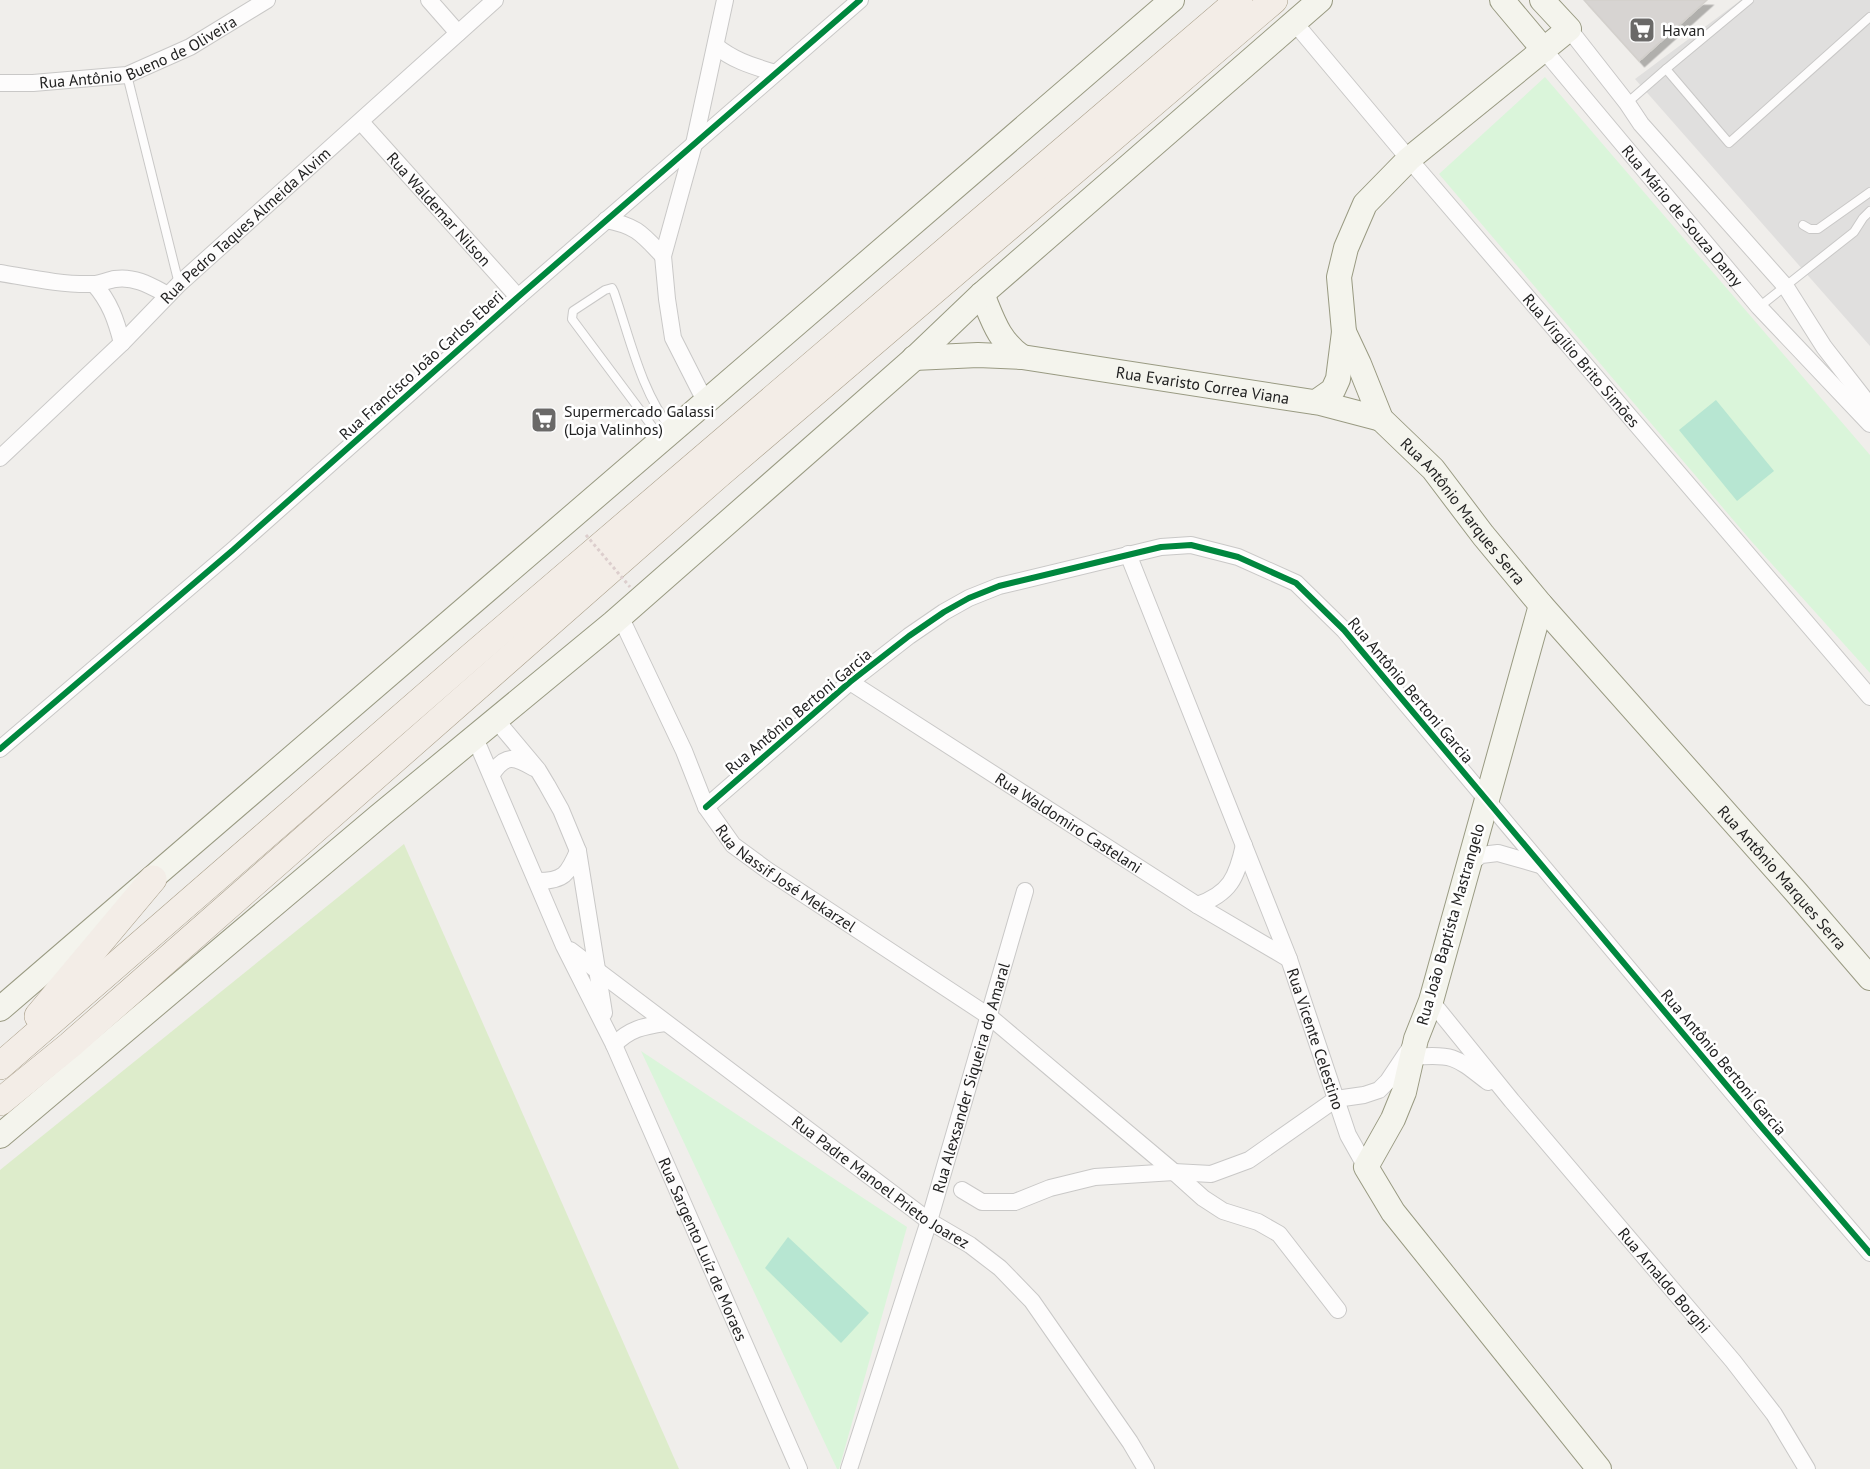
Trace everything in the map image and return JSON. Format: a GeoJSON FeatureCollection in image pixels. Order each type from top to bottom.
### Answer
{"type":"FeatureCollection","features":[{"type":"Feature","properties":{"kind":"main road"},"geometry":{"type":"LineString","coordinates":[[0,1009],[507,575],[705,401],[1172,0]]}},
{"type":"Feature","properties":{"kind":"main road"},"geometry":{"type":"LineString","coordinates":[[0,1066],[473,655],[1239,0]]}},
{"type":"Feature","properties":{"kind":"main road"},"geometry":{"type":"LineString","coordinates":[[0,1102],[70,1045],[717,476],[1274,0]]}},
{"type":"Feature","properties":{"kind":"main road"},"geometry":{"type":"LineString","coordinates":[[0,1136],[360,831],[620,616],[914,358],[982,294],[1320,0]]}},
{"type":"Feature","properties":{"kind":"main road","name":"Rua Mário de Souza Damy"},"geometry":{"type":"LineString","coordinates":[[1502,0],[1544,50]]}},
{"type":"Feature","properties":{"kind":"main road","name":"Rua Mário de Souza Damy"},"geometry":{"type":"LineString","coordinates":[[1545,3],[1569,29]]}},
{"type":"Feature","properties":{"kind":"main road","name":"Rua Antônio Marques Serra"},"geometry":{"type":"LineString","coordinates":[[1569,29],[1409,159],[1365,204],[1346,248],[1339,277],[1344,332],[1381,419],[1433,470],[1541,605],[1870,978]]}},
{"type":"Feature","properties":{"kind":"main road"},"geometry":{"type":"LineString","coordinates":[[982,294],[1007,347],[1022,357]]}},
{"type":"Feature","properties":{"kind":"main road"},"geometry":{"type":"LineString","coordinates":[[1316,402],[1333,390],[1338,379],[1344,332]]}},
{"type":"Feature","properties":{"kind":"main road","name":"Rua Evaristo Correa Viana"},"geometry":{"type":"LineString","coordinates":[[914,358],[978,355],[1022,357],[1316,402],[1381,419]]}},
{"type":"Feature","properties":{"kind":"main road","name":"Rua João Baptista Mastrangelo"},"geometry":{"type":"LineString","coordinates":[[1366,1167],[1400,1101],[1414,1048],[1431,1000],[1541,605]]}},
{"type":"Feature","properties":{"kind":"main road"},"geometry":{"type":"LineString","coordinates":[[0,1057],[22,1035],[153,879]]}},
{"type":"Feature","properties":{"kind":"main road","name":"Rua Vicente Celestino"},"geometry":{"type":"LineString","coordinates":[[1366,1167],[1393,1212],[1599,1469]]}},
{"type":"Feature","properties":{"kind":"street","name":"Rua Antônio Bueno de Oliveira"},"geometry":{"type":"LineString","coordinates":[[0,83],[33,83],[127,75],[190,47],[267,0]]}},
{"type":"Feature","properties":{"kind":"street"},"geometry":{"type":"LineString","coordinates":[[429,0],[458,33]]}},
{"type":"Feature","properties":{"kind":"street","name":"Rua Pedro Taques Almeida Alvim"},"geometry":{"type":"LineString","coordinates":[[0,458],[122,343],[174,290],[495,0]]}},
{"type":"Feature","properties":{"kind":"street"},"geometry":{"type":"LineString","coordinates":[[705,401],[673,338],[663,256],[694,144],[725,0]]}},
{"type":"Feature","properties":{"kind":"street","name":"Rua Francisco João Carlos Eberi"},"geometry":{"type":"LineString","coordinates":[[0,749],[233,550],[518,297],[860,0]]}},
{"type":"Feature","properties":{"kind":"street","name":"Rua Virgílio Brito Simões"},"geometry":{"type":"LineString","coordinates":[[1294,22],[1870,696]]}},
{"type":"Feature","properties":{"kind":"street","name":"Rua Mário de Souza Damy"},"geometry":{"type":"LineString","coordinates":[[1569,29],[1628,103],[1641,124],[1786,287],[1824,347],[1870,406]]}},
{"type":"Feature","properties":{"kind":"street"},"geometry":{"type":"LineString","coordinates":[[716,46],[729,57],[775,73]]}},
{"type":"Feature","properties":{"kind":"street","name":"Rua Mário de Souza Damy"},"geometry":{"type":"LineString","coordinates":[[1544,50],[1759,307],[1870,424]]}},
{"type":"Feature","properties":{"kind":"street"},"geometry":{"type":"LineString","coordinates":[[1628,103],[1630,150]]}},
{"type":"Feature","properties":{"kind":"street","name":"Rua Waldemar Nilson"},"geometry":{"type":"LineString","coordinates":[[361,122],[518,297]]}},
{"type":"Feature","properties":{"kind":"street"},"geometry":{"type":"LineString","coordinates":[[606,220],[628,224],[646,238],[663,256]]}},
{"type":"Feature","properties":{"kind":"street"},"geometry":{"type":"LineString","coordinates":[[0,273],[94,284],[129,279],[174,290]]}},
{"type":"Feature","properties":{"kind":"street"},"geometry":{"type":"LineString","coordinates":[[94,284],[105,297],[114,315],[122,343]]}},
{"type":"Feature","properties":{"kind":"street","name":"Rua Antônio Bertoni Garcia"},"geometry":{"type":"LineString","coordinates":[[706,807],[850,682],[909,636],[969,598],[999,586],[1161,547],[1191,545],[1238,557],[1296,583],[1344,630],[1540,865],[1870,1253]]}},
{"type":"Feature","properties":{"kind":"street","name":"Rua Vicente Celestino"},"geometry":{"type":"LineString","coordinates":[[1128,554],[1289,958],[1348,1135],[1366,1167]]}},
{"type":"Feature","properties":{"kind":"street","name":"Rua Nassif José Mekarzel"},"geometry":{"type":"LineString","coordinates":[[620,616],[684,751],[706,807],[733,845],[767,870],[990,1017],[1203,1198],[1223,1211],[1258,1222],[1279,1234],[1338,1310]]}},
{"type":"Feature","properties":{"kind":"street","name":"Rua Waldomiro Castelani"},"geometry":{"type":"LineString","coordinates":[[850,682],[1197,905],[1289,958]]}},
{"type":"Feature","properties":{"kind":"street","name":"Rua Sargento Luíz de Moraes"},"geometry":{"type":"LineString","coordinates":[[496,720],[538,770],[561,810],[578,851],[606,1029]]}},
{"type":"Feature","properties":{"kind":"street","name":"Rua Sargento Luíz de Moraes"},"geometry":{"type":"LineString","coordinates":[[475,738],[564,946],[614,1045],[799,1469]]}},
{"type":"Feature","properties":{"kind":"street"},"geometry":{"type":"LineString","coordinates":[[492,774],[498,764],[504,760],[513,759],[521,760],[538,770]]}},
{"type":"Feature","properties":{"kind":"street"},"geometry":{"type":"LineString","coordinates":[[1197,905],[1212,900],[1233,881],[1239,868],[1244,845]]}},
{"type":"Feature","properties":{"kind":"street"},"geometry":{"type":"LineString","coordinates":[[538,881],[551,881],[564,876],[570,870],[578,851]]}},
{"type":"Feature","properties":{"kind":"street"},"geometry":{"type":"LineString","coordinates":[[1467,866],[1481,855],[1498,853],[1540,865]]}},
{"type":"Feature","properties":{"kind":"street","name":"Rua Alexsander Siqueira do Amaral"},"geometry":{"type":"LineString","coordinates":[[849,1469],[929,1221],[1025,891]]}},
{"type":"Feature","properties":{"kind":"street","name":"Rua Padre Manoel Prieto Joarez"},"geometry":{"type":"LineString","coordinates":[[564,946],[929,1221],[970,1245],[1000,1268],[1032,1301],[1130,1442],[1146,1469]]}},
{"type":"Feature","properties":{"kind":"street","name":"Rua Arnaldo Borghi"},"geometry":{"type":"LineString","coordinates":[[1431,1000],[1512,1101],[1733,1361],[1774,1414],[1806,1469]]}},
{"type":"Feature","properties":{"kind":"street"},"geometry":{"type":"LineString","coordinates":[[614,1045],[629,1032],[640,1027],[665,1023]]}},
{"type":"Feature","properties":{"kind":"street"},"geometry":{"type":"LineString","coordinates":[[962,1190],[982,1202],[1015,1202],[1050,1188],[1095,1177],[1174,1172],[1211,1174],[1249,1160],[1336,1099],[1364,1095],[1379,1090],[1414,1048]]}},
{"type":"Feature","properties":{"kind":"street","name":"Rua Arnaldo Borghi"},"geometry":{"type":"LineString","coordinates":[[1414,1048],[1461,1061],[1512,1101]]}},
{"type":"Feature","properties":{"kind":"lane"},"geometry":{"type":"LineString","coordinates":[[1628,103],[1749,0]]}},
{"type":"Feature","properties":{"kind":"lane"},"geometry":{"type":"LineString","coordinates":[[1666,69],[1729,143],[1870,17]]}},
{"type":"Feature","properties":{"kind":"lane"},"geometry":{"type":"LineString","coordinates":[[127,75],[174,290]]}},
{"type":"Feature","properties":{"kind":"lane"},"geometry":{"type":"LineString","coordinates":[[1803,225],[1810,229],[1818,229],[1870,192]]}},
{"type":"Feature","properties":{"kind":"lane"},"geometry":{"type":"LineString","coordinates":[[1759,307],[1854,232],[1870,211]]}},
{"type":"Feature","properties":{"kind":"lane"},"geometry":{"type":"LineString","coordinates":[[1863,218],[1870,226]]}},
{"type":"Feature","properties":{"kind":"lane"},"geometry":{"type":"LineString","coordinates":[[612,288],[614,292],[645,381],[667,435],[572,319],[573,311],[605,290],[612,288]]}},
{"type":"Feature","properties":{"kind":"path"},"geometry":{"type":"LineString","coordinates":[[586,536],[630,587]]}},
{"type":"Feature","properties":{"kind":"green space"},"geometry":{"type":"Polygon","coordinates":[[[1545,77],[1870,455],[1870,673],[1752,542],[1439,174],[1545,77]]]}},
{"type":"Feature","properties":{"kind":"green space"},"geometry":{"type":"Polygon","coordinates":[[[1716,400],[1774,471],[1737,501],[1679,430],[1716,400]]]}},
{"type":"Feature","properties":{"kind":"green space"},"geometry":{"type":"Polygon","coordinates":[[[404,844],[679,1469],[0,1469],[0,1170],[404,844]]]}},
{"type":"Feature","properties":{"kind":"green space"},"geometry":{"type":"Polygon","coordinates":[[[641,1051],[907,1227],[839,1469],[837,1469],[641,1051]]]}},
{"type":"Feature","properties":{"kind":"green space"},"geometry":{"type":"Polygon","coordinates":[[[788,1237],[869,1313],[841,1343],[765,1268],[788,1237]]]}},
{"type":"Feature","properties":{"kind":"shaded area"},"geometry":{"type":"Polygon","coordinates":[[[1741,0],[1870,0],[1870,346],[1635,79],[1741,0]]]}},
{"type":"Feature","properties":{"kind":"building","name":"Havan"},"geometry":{"type":"Polygon","coordinates":[[[1584,0],[1707,0],[1639,61],[1584,0]]]}},
{"type":"Feature","properties":{"kind":"cycle path"},"geometry":{"type":"LineString","coordinates":[[0,749],[233,550],[518,297],[860,0]]}},
{"type":"Feature","properties":{"kind":"cycle path"},"geometry":{"type":"LineString","coordinates":[[706,807],[850,682],[909,636],[969,598],[999,586],[1161,547],[1191,545],[1238,557],[1296,583],[1344,630],[1870,1253]]}},
{"type":"Feature","properties":{"kind":"place","name":"Havan"},"geometry":{"type":"Point","coordinates":[1642,30]}},
{"type":"Feature","properties":{"kind":"place","name":"Supermercado Galassi (Loja Valinhos)"},"geometry":{"type":"Point","coordinates":[544,420]}}]}
